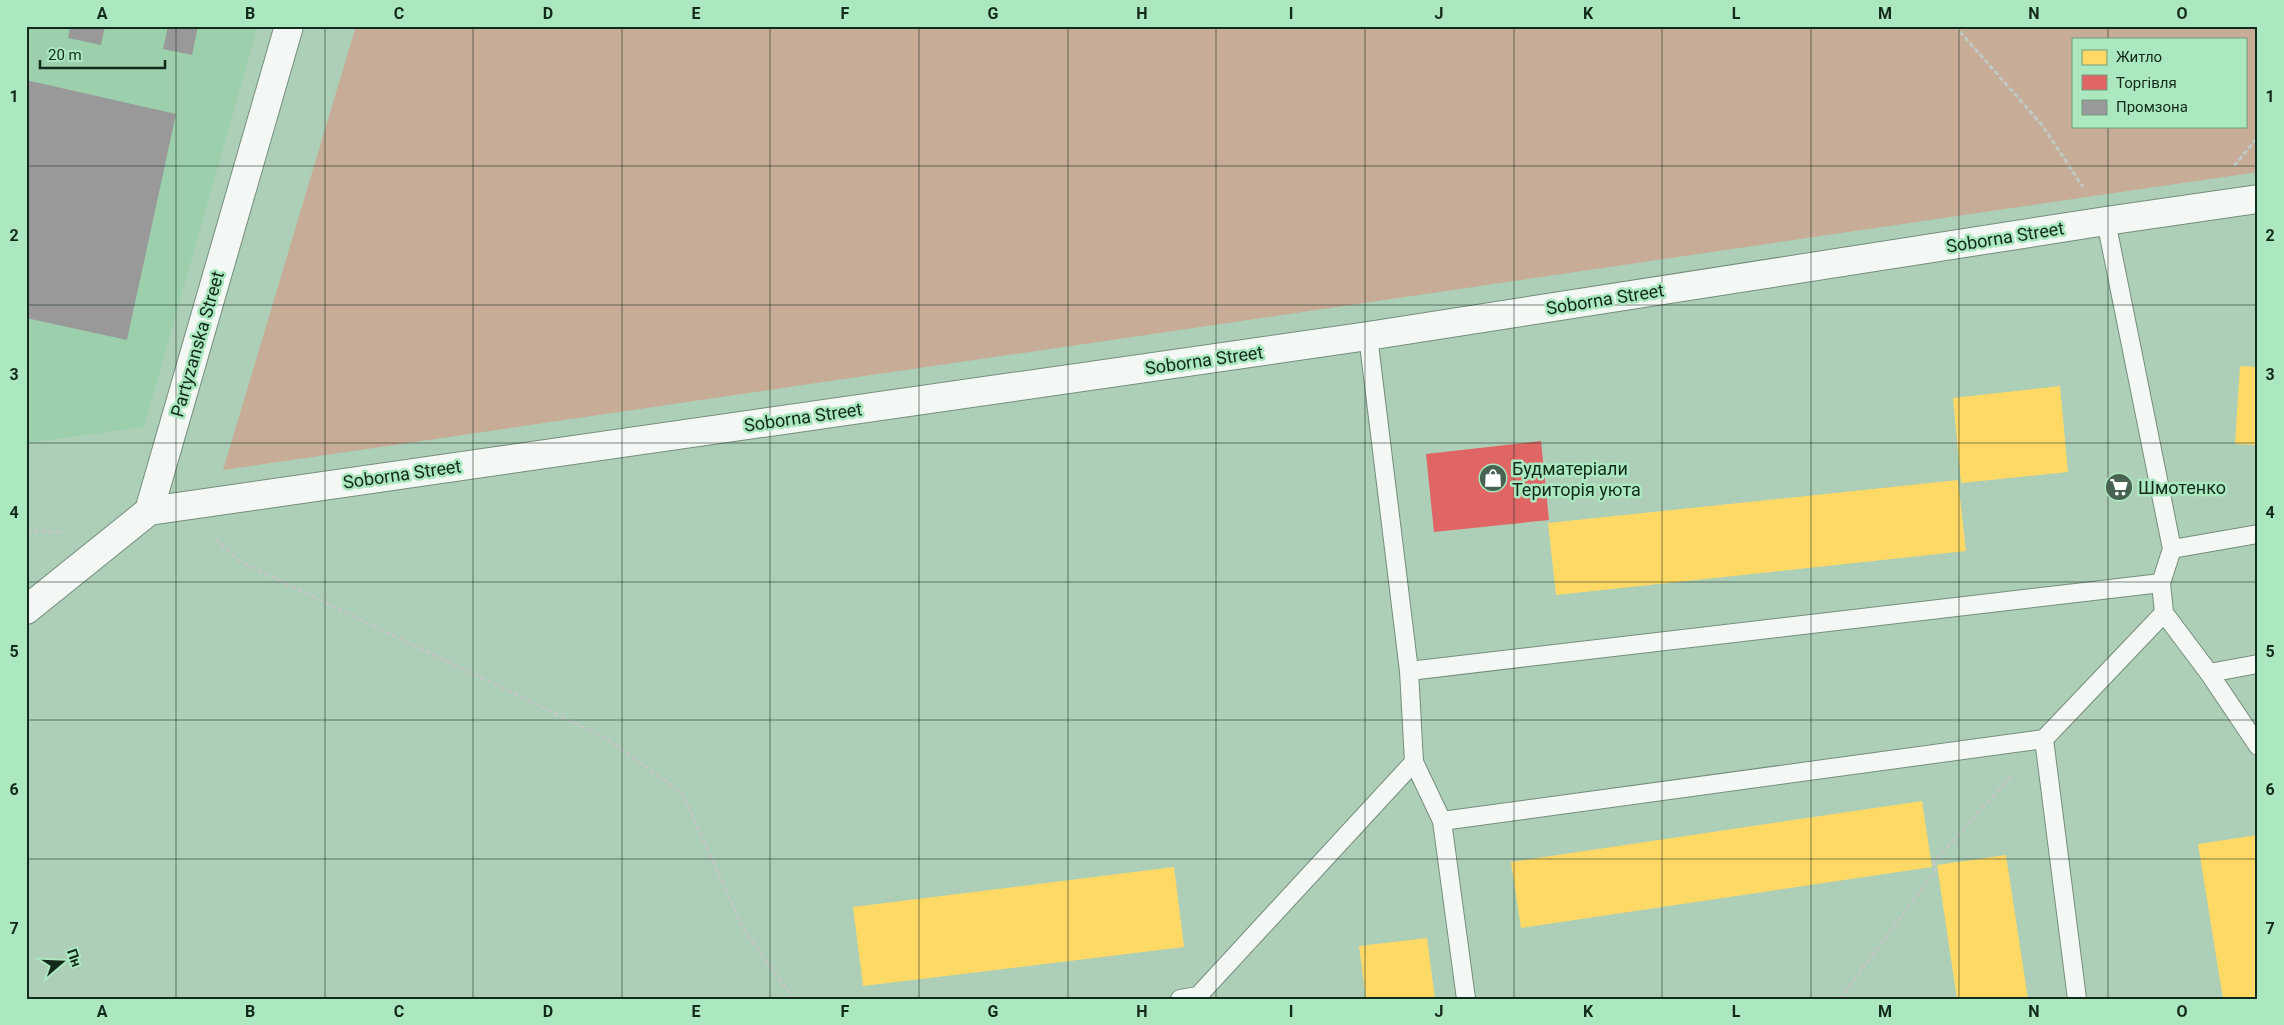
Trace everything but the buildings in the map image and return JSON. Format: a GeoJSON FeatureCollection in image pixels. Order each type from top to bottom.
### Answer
{"type":"FeatureCollection","features":[{"type":"Feature","properties":{"kind":"street","name":"Partyzanska Street"},"geometry":{"type":"LineString","coordinates":[[149,511],[290,26]]}},
{"type":"Feature","properties":{"kind":"street","name":"Soborna Street"},"geometry":{"type":"LineString","coordinates":[[149,511],[1368,336],[2258,199]]}},
{"type":"Feature","properties":{"kind":"street"},"geometry":{"type":"LineString","coordinates":[[26,610],[149,511]]}},
{"type":"Feature","properties":{"kind":"lane"},"geometry":{"type":"LineString","coordinates":[[2106,221],[2172,549],[2161,583],[2164,613],[2209,673],[2258,746]]}},
{"type":"Feature","properties":{"kind":"lane"},"geometry":{"type":"LineString","coordinates":[[1368,336],[1409,671],[1414,762],[1442,820],[1466,999]]}},
{"type":"Feature","properties":{"kind":"lane"},"geometry":{"type":"LineString","coordinates":[[2172,549],[2258,534]]}},
{"type":"Feature","properties":{"kind":"lane"},"geometry":{"type":"LineString","coordinates":[[1409,671],[2161,583]]}},
{"type":"Feature","properties":{"kind":"lane"},"geometry":{"type":"LineString","coordinates":[[1442,820],[2044,739],[2164,613]]}},
{"type":"Feature","properties":{"kind":"lane"},"geometry":{"type":"LineString","coordinates":[[2209,673],[2258,664]]}},
{"type":"Feature","properties":{"kind":"lane"},"geometry":{"type":"LineString","coordinates":[[2044,739],[2077,999]]}},
{"type":"Feature","properties":{"kind":"lane"},"geometry":{"type":"LineString","coordinates":[[1180,999],[1198,997],[1414,762]]}},
{"type":"Feature","properties":{"kind":"path"},"geometry":{"type":"LineString","coordinates":[[1955,26],[2042,125],[2106,221]]}},
{"type":"Feature","properties":{"kind":"path"},"geometry":{"type":"LineString","coordinates":[[178,506],[241,562],[606,738],[682,793],[744,930],[794,999]]}},
{"type":"Feature","properties":{"kind":"path"},"geometry":{"type":"LineString","coordinates":[[1840,999],[1935,871],[1934,862],[2044,739]]}},
{"type":"Feature","properties":{"kind":"shaded area"},"geometry":{"type":"Polygon","coordinates":[[[26,26],[258,26],[144,427],[26,443],[26,26]]]}},
{"type":"Feature","properties":{"kind":"shaded area"},"geometry":{"type":"Polygon","coordinates":[[[356,26],[2258,26],[2258,172],[223,470],[356,26]]]}},
{"type":"Feature","properties":{"kind":"place","name":"Будматеріали Територія уюта"},"geometry":{"type":"Point","coordinates":[1493,478]}},
{"type":"Feature","properties":{"kind":"place","name":"Шмотенко"},"geometry":{"type":"Point","coordinates":[2119,487]}}]}
